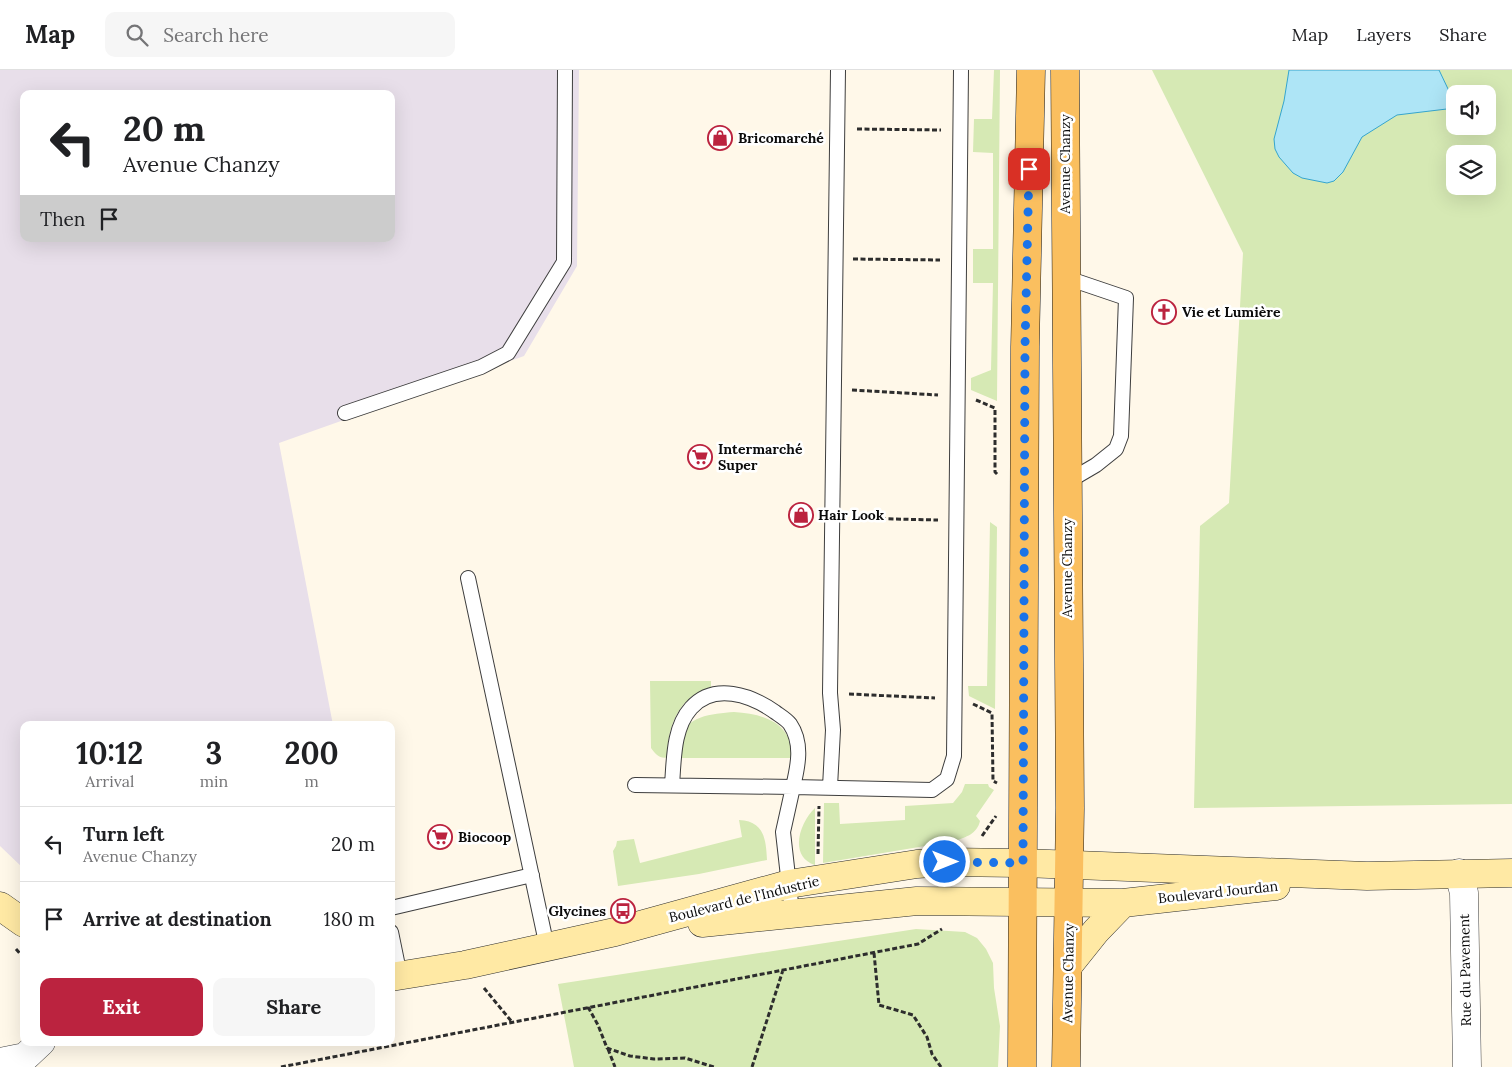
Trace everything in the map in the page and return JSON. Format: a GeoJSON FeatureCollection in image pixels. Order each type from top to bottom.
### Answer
{"type":"FeatureCollection","features":[{"type":"Feature","properties":{"kind":"main road"},"geometry":{"type":"LineString","coordinates":[[1022,1067],[1025,347],[1031,70]]}},
{"type":"Feature","properties":{"kind":"main road","name":"Avenue Chanzy"},"geometry":{"type":"LineString","coordinates":[[1065,70],[1069,864],[1066,1067]]}},
{"type":"Feature","properties":{"kind":"street","name":"Boulevard de l'Industrie"},"geometry":{"type":"LineString","coordinates":[[396,976],[465,965],[615,932],[789,884],[917,864],[945,862],[1069,864]]}},
{"type":"Feature","properties":{"kind":"street","name":"Boulevard Jourdan"},"geometry":{"type":"LineString","coordinates":[[1069,864],[1367,876],[1512,872]]}},
{"type":"Feature","properties":{"kind":"street","name":"Rue du Pavement"},"geometry":{"type":"LineString","coordinates":[[1459,873],[1464,893],[1467,1067]]}},
{"type":"Feature","properties":{"kind":"street","name":"Boulevard Jourdan"},"geometry":{"type":"LineString","coordinates":[[1069,903],[1123,903],[1367,876]]}},
{"type":"Feature","properties":{"kind":"street","name":"Boulevard de l'Industrie"},"geometry":{"type":"LineString","coordinates":[[615,932],[792,912],[917,901],[1069,903]]}},
{"type":"Feature","properties":{"kind":"street"},"geometry":{"type":"LineString","coordinates":[[1068,966],[1096,931],[1123,903]]}},
{"type":"Feature","properties":{"kind":"street"},"geometry":{"type":"LineString","coordinates":[[0,906],[20,920]]}},
{"type":"Feature","properties":{"kind":"street"},"geometry":{"type":"LineString","coordinates":[[0,1062],[25,1057],[38,1046]]}},
{"type":"Feature","properties":{"kind":"lane"},"geometry":{"type":"LineString","coordinates":[[345,413],[482,367],[508,353],[564,262],[565,70]]}},
{"type":"Feature","properties":{"kind":"lane"},"geometry":{"type":"LineString","coordinates":[[830,787],[833,730],[830,693],[838,70]]}},
{"type":"Feature","properties":{"kind":"lane"},"geometry":{"type":"LineString","coordinates":[[635,785],[932,790],[947,778],[954,756],[956,698],[961,70]]}},
{"type":"Feature","properties":{"kind":"lane"},"geometry":{"type":"LineString","coordinates":[[1067,278],[1126,298],[1121,436],[1116,449],[1096,465],[1067,482]]}},
{"type":"Feature","properties":{"kind":"lane"},"geometry":{"type":"LineString","coordinates":[[468,578],[548,947]]}},
{"type":"Feature","properties":{"kind":"lane"},"geometry":{"type":"LineString","coordinates":[[672,785],[675,745],[682,724],[690,709],[701,699],[725,692],[755,700],[789,722],[795,734],[800,759],[783,832],[792,912]]}},
{"type":"Feature","properties":{"kind":"lane"},"geometry":{"type":"LineString","coordinates":[[395,907],[532,875]]}},
{"type":"Feature","properties":{"kind":"path"},"geometry":{"type":"LineString","coordinates":[[838,128],[961,130]]}},
{"type":"Feature","properties":{"kind":"path"},"geometry":{"type":"LineString","coordinates":[[835,259],[960,260]]}},
{"type":"Feature","properties":{"kind":"path"},"geometry":{"type":"LineString","coordinates":[[834,389],[969,396],[995,408],[995,472],[1000,476]]}},
{"type":"Feature","properties":{"kind":"path"},"geometry":{"type":"LineString","coordinates":[[832,518],[956,520]]}},
{"type":"Feature","properties":{"kind":"path"},"geometry":{"type":"LineString","coordinates":[[830,693],[956,698],[966,700],[992,713],[993,781],[1003,784]]}},
{"type":"Feature","properties":{"kind":"path"},"geometry":{"type":"LineString","coordinates":[[982,836],[997,815]]}},
{"type":"Feature","properties":{"kind":"path"},"geometry":{"type":"LineString","coordinates":[[395,1045],[918,944],[947,925]]}},
{"type":"Feature","properties":{"kind":"path"},"geometry":{"type":"LineString","coordinates":[[874,952],[879,1005],[913,1015],[927,1037],[932,1054],[941,1067]]}},
{"type":"Feature","properties":{"kind":"path"},"geometry":{"type":"LineString","coordinates":[[465,965],[512,1022]]}},
{"type":"Feature","properties":{"kind":"path"},"geometry":{"type":"LineString","coordinates":[[752,1067],[783,970]]}},
{"type":"Feature","properties":{"kind":"path"},"geometry":{"type":"LineString","coordinates":[[588,1007],[598,1025],[615,1067]]}},
{"type":"Feature","properties":{"kind":"path"},"geometry":{"type":"LineString","coordinates":[[281,1067],[389,1046]]}},
{"type":"Feature","properties":{"kind":"path"},"geometry":{"type":"LineString","coordinates":[[608,1048],[630,1056],[685,1058],[714,1067]]}},
{"type":"Feature","properties":{"kind":"shaded area"},"geometry":{"type":"Polygon","coordinates":[[[0,70],[579,70],[577,266],[524,356],[279,443],[332,721],[20,721],[20,865],[0,846],[0,70]]]}},
{"type":"Feature","properties":{"kind":"green space"},"geometry":{"type":"Polygon","coordinates":[[[994,70],[1000,70],[997,401],[971,390],[971,378],[991,370],[993,283],[973,283],[973,249],[993,249],[993,153],[973,152],[974,119],[992,119],[994,70]]]}},
{"type":"Feature","properties":{"kind":"green space"},"geometry":{"type":"Polygon","coordinates":[[[1152,70],[1512,70],[1512,804],[1194,808],[1200,526],[1229,503],[1243,253],[1152,70]]]}},
{"type":"Feature","properties":{"kind":"green space"},"geometry":{"type":"Polygon","coordinates":[[[990,522],[997,527],[995,709],[969,696],[968,686],[987,686],[990,522]]]}},
{"type":"Feature","properties":{"kind":"green space"},"geometry":{"type":"Polygon","coordinates":[[[650,681],[711,681],[711,688],[700,691],[691,697],[677,714],[670,735],[668,757],[665,758],[658,756],[651,748],[650,681]]]}},
{"type":"Feature","properties":{"kind":"green space"},"geometry":{"type":"Polygon","coordinates":[[[734,712],[756,715],[775,723],[788,736],[793,758],[681,758],[680,742],[687,726],[693,721],[708,715],[734,712]]]}},
{"type":"Feature","properties":{"kind":"green space"},"geometry":{"type":"Polygon","coordinates":[[[965,784],[988,784],[994,790],[976,816],[980,821],[979,825],[963,838],[955,841],[823,863],[824,803],[839,803],[840,824],[905,820],[905,806],[953,803],[962,792],[965,784]]]}},
{"type":"Feature","properties":{"kind":"green space"},"geometry":{"type":"Polygon","coordinates":[[[815,808],[815,865],[807,861],[802,854],[799,847],[799,838],[805,822],[815,808]]]}},
{"type":"Feature","properties":{"kind":"green space"},"geometry":{"type":"Polygon","coordinates":[[[739,820],[754,824],[762,832],[766,845],[767,860],[699,874],[618,886],[613,851],[617,841],[634,839],[640,863],[742,837],[739,820]]]}},
{"type":"Feature","properties":{"kind":"green space"},"geometry":{"type":"Polygon","coordinates":[[[916,929],[965,932],[977,938],[986,949],[993,963],[994,988],[1000,1026],[998,1067],[574,1067],[558,984],[916,929]]]}},
{"type":"Feature","properties":{"kind":"water"},"geometry":{"type":"Polygon","coordinates":[[[1289,70],[1439,70],[1446,85],[1446,109],[1397,115],[1362,137],[1343,172],[1334,181],[1327,183],[1302,178],[1293,173],[1279,157],[1275,149],[1274,139],[1284,101],[1289,70]]]}},
{"type":"Feature","properties":{"kind":"place","name":"Bricomarché"},"geometry":{"type":"Point","coordinates":[720,138]}},
{"type":"Feature","properties":{"kind":"place","name":"Vie et Lumière"},"geometry":{"type":"Point","coordinates":[1164,312]}},
{"type":"Feature","properties":{"kind":"place","name":"Intermarché Super"},"geometry":{"type":"Point","coordinates":[700,457]}},
{"type":"Feature","properties":{"kind":"place","name":"Hair Look"},"geometry":{"type":"Point","coordinates":[801,515]}},
{"type":"Feature","properties":{"kind":"place","name":"Biocoop"},"geometry":{"type":"Point","coordinates":[440,837]}},
{"type":"Feature","properties":{"kind":"place","name":"Glycines"},"geometry":{"type":"Point","coordinates":[623,911]}},
{"type":"Feature","properties":{"kind":"route"},"geometry":{"type":"LineString","coordinates":[[945,862],[1023,863],[1025,347],[1029,169]]}}]}
